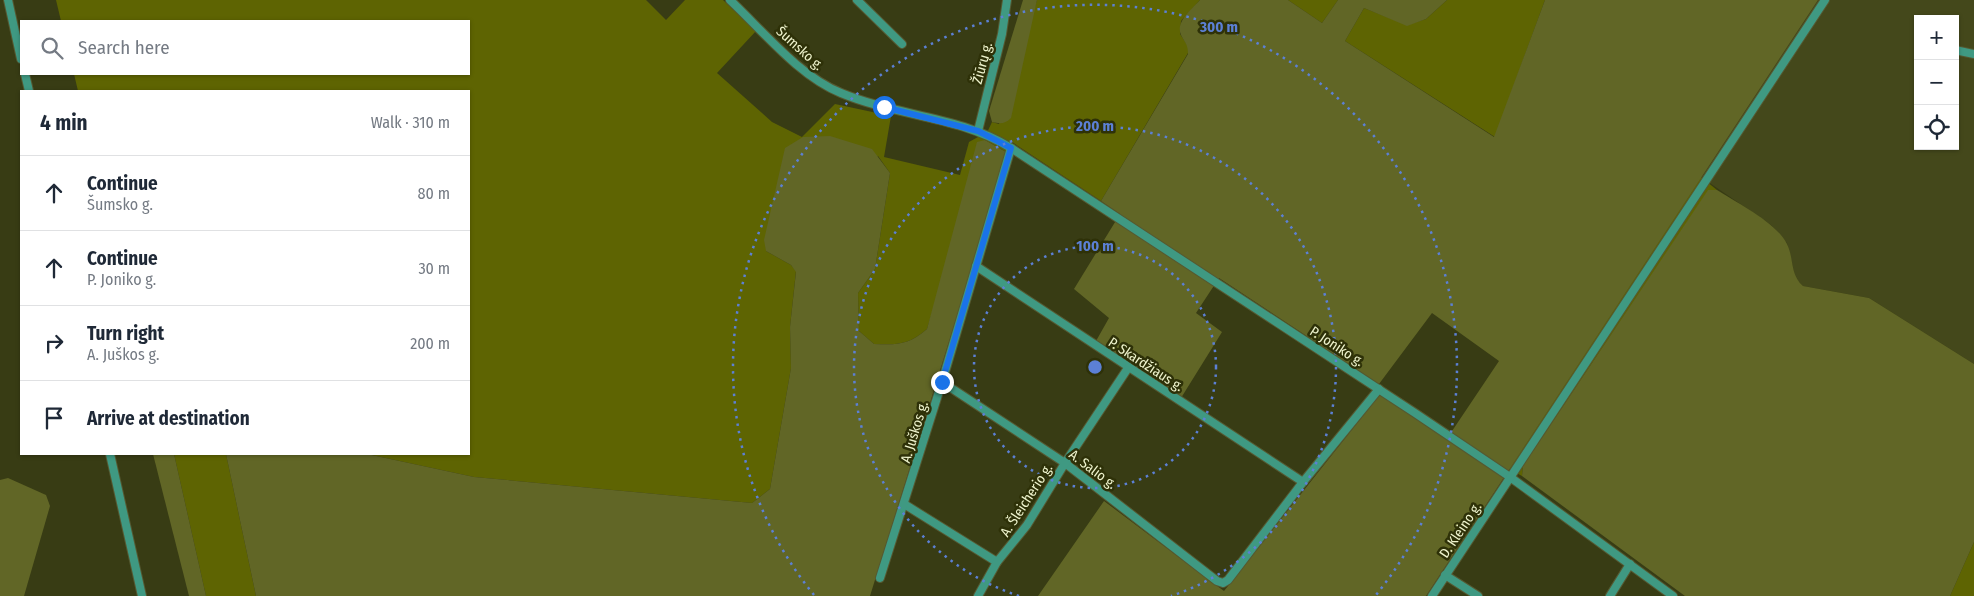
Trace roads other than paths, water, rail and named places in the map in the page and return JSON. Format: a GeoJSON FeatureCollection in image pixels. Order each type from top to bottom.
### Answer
{"type":"FeatureCollection","features":[{"type":"Feature","properties":{"kind":"street"},"geometry":{"type":"LineString","coordinates":[[8,0],[20,54]]}},
{"type":"Feature","properties":{"kind":"street","name":"Šumsko g."},"geometry":{"type":"LineString","coordinates":[[730,0],[808,74],[831,88],[862,101],[978,131]]}},
{"type":"Feature","properties":{"kind":"street"},"geometry":{"type":"LineString","coordinates":[[856,0],[902,44]]}},
{"type":"Feature","properties":{"kind":"street","name":"Žiūrų g."},"geometry":{"type":"LineString","coordinates":[[978,131],[1002,34],[1007,0]]}},
{"type":"Feature","properties":{"kind":"street","name":"D. Kleino g."},"geometry":{"type":"LineString","coordinates":[[1432,596],[1825,0]]}},
{"type":"Feature","properties":{"kind":"street"},"geometry":{"type":"LineString","coordinates":[[1959,51],[1974,54]]}},
{"type":"Feature","properties":{"kind":"street"},"geometry":{"type":"LineString","coordinates":[[25,75],[29,90]]}},
{"type":"Feature","properties":{"kind":"street","name":"P. Joniko g."},"geometry":{"type":"LineString","coordinates":[[978,131],[1011,148],[1379,389],[1510,477],[1673,596]]}},
{"type":"Feature","properties":{"kind":"street","name":"A. Juškos g."},"geometry":{"type":"LineString","coordinates":[[880,578],[942,382],[1011,148]]}},
{"type":"Feature","properties":{"kind":"street","name":"P. Skardžiaus g."},"geometry":{"type":"LineString","coordinates":[[976,266],[1303,482]]}},
{"type":"Feature","properties":{"kind":"street","name":"A. Šleicherio g."},"geometry":{"type":"LineString","coordinates":[[978,596],[997,562],[1028,525],[1065,463],[1128,368]]}},
{"type":"Feature","properties":{"kind":"street","name":"A. Salio g."},"geometry":{"type":"LineString","coordinates":[[942,382],[1065,463],[1217,581],[1223,583],[1228,580],[1303,482]]}},
{"type":"Feature","properties":{"kind":"street"},"geometry":{"type":"LineString","coordinates":[[1303,482],[1379,389]]}},
{"type":"Feature","properties":{"kind":"street"},"geometry":{"type":"LineString","coordinates":[[110,455],[142,596]]}},
{"type":"Feature","properties":{"kind":"street"},"geometry":{"type":"LineString","coordinates":[[904,504],[997,562]]}},
{"type":"Feature","properties":{"kind":"street"},"geometry":{"type":"LineString","coordinates":[[1610,596],[1630,564]]}},
{"type":"Feature","properties":{"kind":"street"},"geometry":{"type":"LineString","coordinates":[[1445,575],[1478,596]]}}]}
